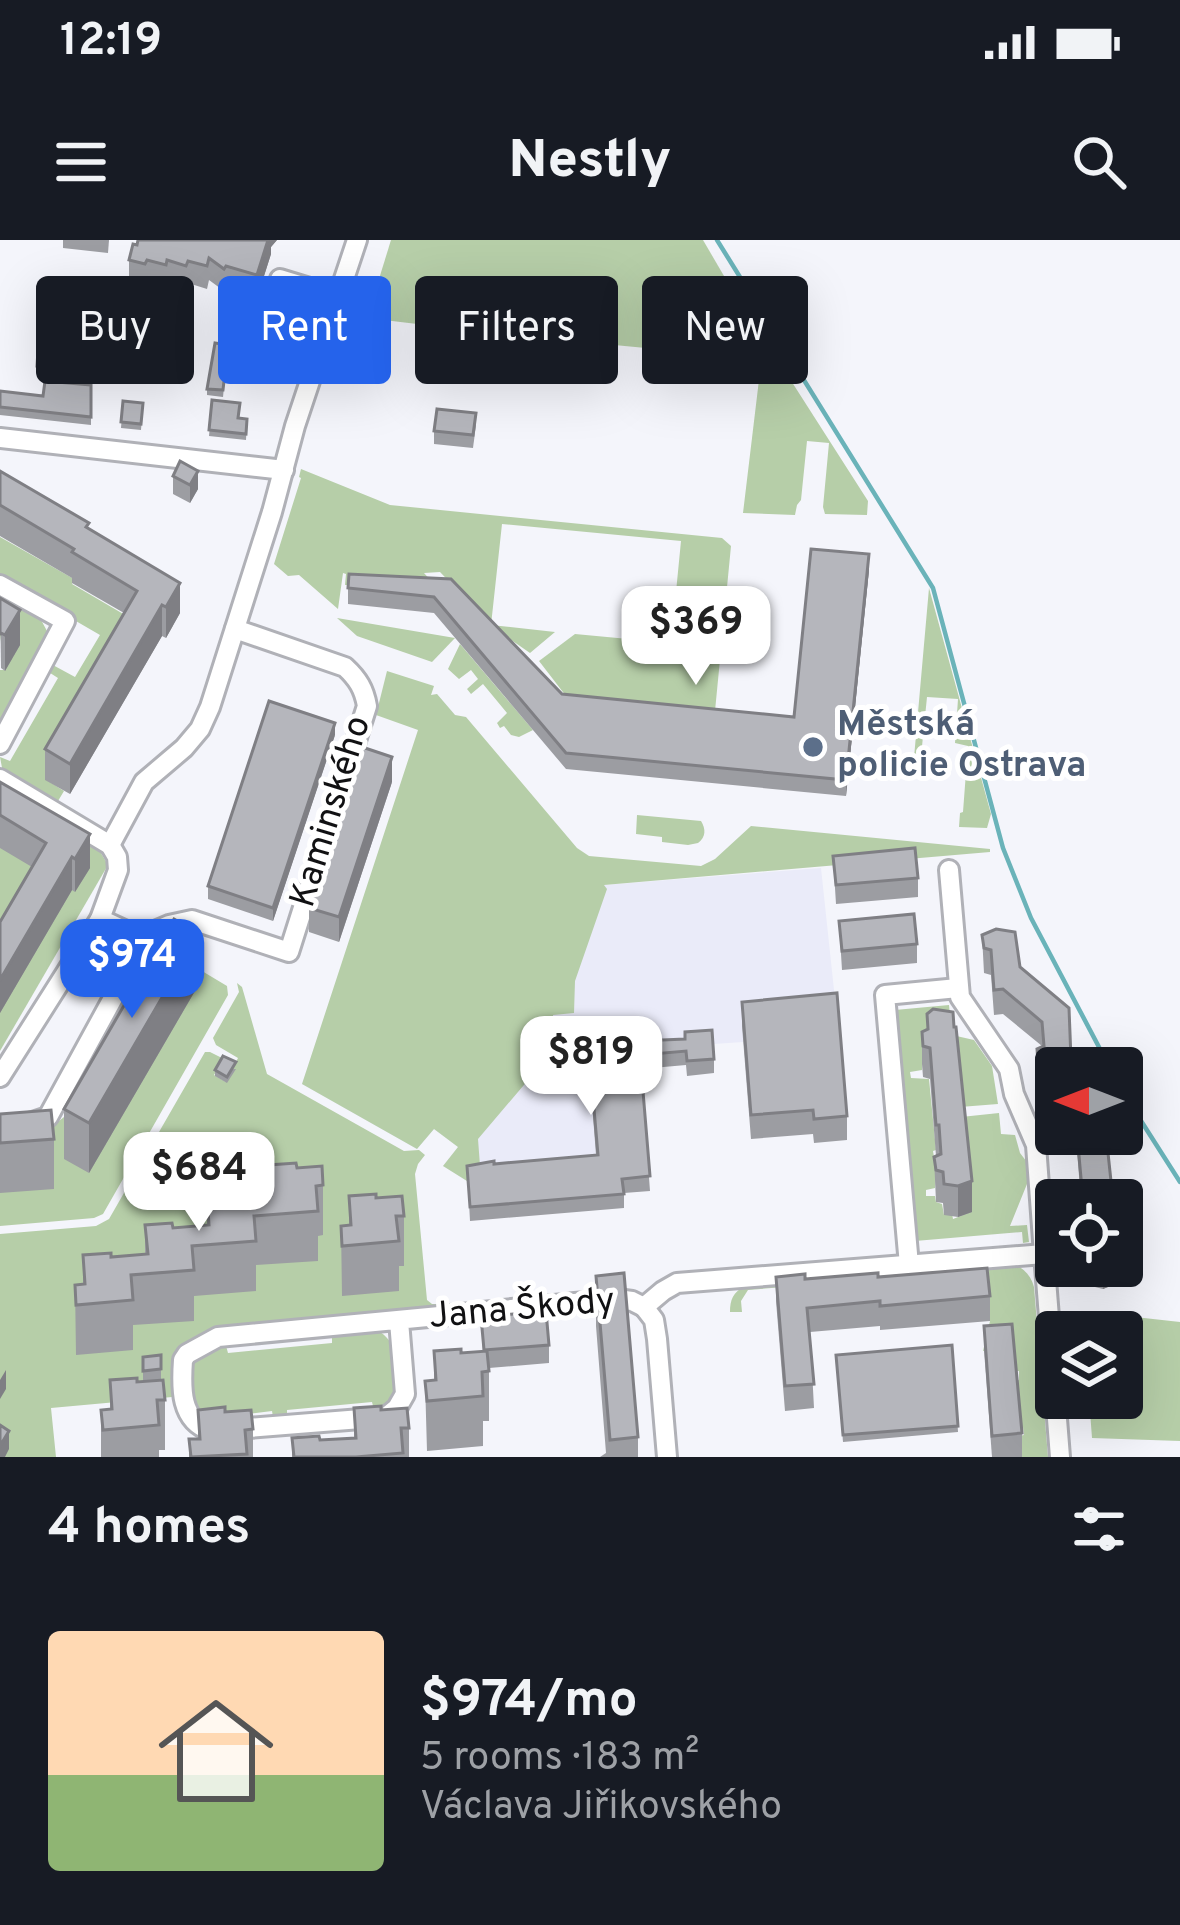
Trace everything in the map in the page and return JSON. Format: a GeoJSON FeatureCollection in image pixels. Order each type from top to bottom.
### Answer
{"type":"FeatureCollection","features":[{"type":"Feature","properties":{"kind":"street"},"geometry":{"type":"LineString","coordinates":[[346,276],[357,240]]}},
{"type":"Feature","properties":{"kind":"street"},"geometry":{"type":"LineString","coordinates":[[110,845],[144,782],[184,748],[210,707],[309,384]]}},
{"type":"Feature","properties":{"kind":"street"},"geometry":{"type":"LineString","coordinates":[[0,438],[284,470]]}},
{"type":"Feature","properties":{"kind":"street"},"geometry":{"type":"LineString","coordinates":[[0,585],[65,621],[0,744]]}},
{"type":"Feature","properties":{"kind":"street","name":"Kaminského"},"geometry":{"type":"LineString","coordinates":[[148,934],[192,920],[289,952],[367,706],[364,690],[346,667],[235,629]]}},
{"type":"Feature","properties":{"kind":"street"},"geometry":{"type":"LineString","coordinates":[[0,779],[110,845],[118,869],[100,919],[0,1077]]}},
{"type":"Feature","properties":{"kind":"street"},"geometry":{"type":"LineString","coordinates":[[950,870],[958,988],[1009,1069],[1016,1102],[1036,1145],[1038,1179]]}},
{"type":"Feature","properties":{"kind":"street"},"geometry":{"type":"LineString","coordinates":[[0,1127],[48,1117],[148,934],[128,932],[100,919]]}},
{"type":"Feature","properties":{"kind":"street"},"geometry":{"type":"LineString","coordinates":[[908,1265],[885,995],[958,988]]}},
{"type":"Feature","properties":{"kind":"street"},"geometry":{"type":"LineString","coordinates":[[667,1457],[657,1339],[644,1307],[677,1283],[1035,1255]]}},
{"type":"Feature","properties":{"kind":"street"},"geometry":{"type":"LineString","coordinates":[[1047,1287],[1060,1457]]}},
{"type":"Feature","properties":{"kind":"street","name":"Jana Škody"},"geometry":{"type":"LineString","coordinates":[[399,1321],[405,1394],[386,1417],[211,1431],[196,1425],[177,1403],[183,1360],[218,1337],[617,1299],[644,1307]]}},
{"type":"Feature","properties":{"kind":"shaded area"},"geometry":{"type":"Polygon","coordinates":[[[437,694],[604,885],[821,868],[837,1018],[743,1026],[743,1042],[685,1046],[547,1080],[590,1077],[598,1169],[467,1181],[443,1166],[458,1147],[434,1129],[417,1149],[302,1084],[432,696],[437,694]]]}},
{"type":"Feature","properties":{"kind":"green space"},"geometry":{"type":"Polygon","coordinates":[[[391,240],[703,240],[724,276],[642,276],[642,348],[618,345],[618,276],[415,276],[415,324],[391,321],[391,276],[380,276],[391,240]]]}},
{"type":"Feature","properties":{"kind":"green space"},"geometry":{"type":"Polygon","coordinates":[[[758,384],[793,384],[868,501],[867,515],[825,514],[829,443],[807,441],[795,515],[743,513],[758,384]]]}},
{"type":"Feature","properties":{"kind":"green space"},"geometry":{"type":"Polygon","coordinates":[[[301,469],[390,505],[722,538],[731,546],[715,711],[566,696],[539,661],[575,634],[671,643],[681,541],[502,524],[491,625],[440,572],[424,573],[433,583],[345,585],[343,573],[338,609],[299,575],[288,576],[274,564],[301,469]]]}},
{"type":"Feature","properties":{"kind":"green space"},"geometry":{"type":"Polygon","coordinates":[[[0,537],[137,622],[45,779],[64,791],[55,806],[3,773],[0,757],[10,761],[58,678],[47,671],[51,664],[75,677],[100,635],[0,577],[0,537]]]}},
{"type":"Feature","properties":{"kind":"green space"},"geometry":{"type":"Polygon","coordinates":[[[929,588],[991,814],[987,828],[959,827],[968,746],[955,743],[958,699],[927,697],[919,776],[913,769],[929,588]]]}},
{"type":"Feature","properties":{"kind":"green space"},"geometry":{"type":"Polygon","coordinates":[[[0,594],[40,618],[47,631],[43,647],[0,721],[0,670],[5,670],[0,594]]]}},
{"type":"Feature","properties":{"kind":"green space"},"geometry":{"type":"Polygon","coordinates":[[[337,618],[455,638],[432,662],[357,636],[337,618]]]}},
{"type":"Feature","properties":{"kind":"green space"},"geometry":{"type":"Polygon","coordinates":[[[491,625],[555,632],[530,653],[491,625]]]}},
{"type":"Feature","properties":{"kind":"green space"},"geometry":{"type":"Polygon","coordinates":[[[460,644],[533,730],[519,737],[500,728],[497,723],[507,713],[483,684],[471,694],[467,689],[478,679],[471,670],[459,679],[448,669],[460,644]]]}},
{"type":"Feature","properties":{"kind":"green space"},"geometry":{"type":"Polygon","coordinates":[[[387,671],[434,686],[431,695],[437,694],[455,715],[466,717],[577,848],[589,856],[701,866],[751,826],[990,852],[604,885],[607,889],[575,981],[574,1013],[553,1015],[555,1042],[478,1139],[481,1179],[467,1181],[443,1166],[458,1147],[434,1129],[417,1149],[302,1084],[418,730],[376,715],[387,671]]]}},
{"type":"Feature","properties":{"kind":"green space"},"geometry":{"type":"Polygon","coordinates":[[[0,791],[98,848],[108,865],[0,1051],[0,791]]]}},
{"type":"Feature","properties":{"kind":"green space"},"geometry":{"type":"Polygon","coordinates":[[[637,815],[701,821],[704,836],[688,845],[636,834],[637,815]]]}},
{"type":"Feature","properties":{"kind":"green space"},"geometry":{"type":"Polygon","coordinates":[[[162,947],[227,986],[228,995],[103,1214],[0,1226],[0,1141],[43,1134],[64,1117],[162,947]]]}},
{"type":"Feature","properties":{"kind":"green space"},"geometry":{"type":"Polygon","coordinates":[[[237,983],[267,1074],[404,1151],[419,1150],[425,1155],[415,1174],[427,1300],[439,1304],[439,1309],[216,1329],[175,1353],[178,1388],[172,1397],[51,1408],[56,1457],[4,1457],[0,1445],[0,1234],[96,1226],[109,1219],[205,1052],[224,1059],[214,1075],[226,1082],[238,1058],[213,1038],[239,992],[237,983]]]}},
{"type":"Feature","properties":{"kind":"green space"},"geometry":{"type":"Polygon","coordinates":[[[949,1005],[952,1035],[974,1040],[992,1066],[998,1104],[960,1107],[928,1060],[922,1070],[910,1072],[911,1078],[929,1079],[933,1151],[938,1157],[935,1188],[926,1190],[926,1196],[935,1196],[944,1215],[952,1214],[953,1219],[971,1212],[961,1117],[999,1113],[1001,1134],[1015,1135],[1030,1166],[1010,1226],[1027,1225],[1029,1242],[1023,1243],[1022,1232],[915,1241],[895,1010],[949,1005]]]}},
{"type":"Feature","properties":{"kind":"green space"},"geometry":{"type":"Polygon","coordinates":[[[1010,1263],[1019,1267],[1034,1287],[1035,1419],[1045,1419],[1048,1457],[1021,1457],[1019,1436],[1024,1435],[1023,1427],[1018,1426],[1015,1381],[1019,1371],[1014,1371],[1011,1349],[983,1351],[990,1321],[897,1278],[748,1290],[741,1301],[742,1312],[730,1312],[733,1297],[745,1286],[1010,1263]]]}},
{"type":"Feature","properties":{"kind":"green space"},"geometry":{"type":"Polygon","coordinates":[[[1143,1318],[1180,1322],[1180,1441],[1092,1438],[1091,1419],[1143,1419],[1143,1318]]]}},
{"type":"Feature","properties":{"kind":"green space"},"geometry":{"type":"Polygon","coordinates":[[[371,1328],[389,1340],[399,1371],[393,1404],[375,1414],[372,1402],[287,1410],[287,1421],[274,1423],[272,1411],[199,1420],[188,1375],[191,1362],[202,1352],[225,1342],[228,1353],[332,1343],[332,1332],[371,1328]]]}},
{"type":"Feature","properties":{"kind":"building"},"geometry":{"type":"Polygon","coordinates":[[[138,240],[268,240],[257,275],[224,269],[209,258],[207,266],[129,260],[138,240]]]}},
{"type":"Feature","properties":{"kind":"building"},"geometry":{"type":"Polygon","coordinates":[[[218,343],[218,384],[224,384],[223,390],[207,389],[218,343]]]}},
{"type":"Feature","properties":{"kind":"building"},"geometry":{"type":"Polygon","coordinates":[[[45,384],[91,385],[91,417],[0,407],[0,391],[43,396],[45,384]]]}},
{"type":"Feature","properties":{"kind":"building"},"geometry":{"type":"Polygon","coordinates":[[[212,400],[240,403],[238,418],[247,419],[246,434],[209,430],[212,400]]]}},
{"type":"Feature","properties":{"kind":"building"},"geometry":{"type":"Polygon","coordinates":[[[123,401],[143,403],[141,424],[121,422],[123,401]]]}},
{"type":"Feature","properties":{"kind":"building"},"geometry":{"type":"Polygon","coordinates":[[[437,409],[476,413],[473,435],[434,431],[437,409]]]}},
{"type":"Feature","properties":{"kind":"building"},"geometry":{"type":"Polygon","coordinates":[[[180,461],[198,471],[190,485],[173,476],[180,461]]]}},
{"type":"Feature","properties":{"kind":"building"},"geometry":{"type":"Polygon","coordinates":[[[0,471],[180,583],[166,607],[162,605],[70,764],[45,749],[137,591],[0,505],[0,471]]]}},
{"type":"Feature","properties":{"kind":"building"},"geometry":{"type":"Polygon","coordinates":[[[811,549],[869,554],[846,780],[566,753],[434,597],[348,588],[349,574],[451,579],[562,694],[794,717],[811,549]]]}},
{"type":"Feature","properties":{"kind":"building"},"geometry":{"type":"Polygon","coordinates":[[[0,598],[20,610],[5,635],[0,635],[0,598]]]}},
{"type":"Feature","properties":{"kind":"building"},"geometry":{"type":"Polygon","coordinates":[[[269,701],[335,723],[273,908],[208,886],[269,701]]]}},
{"type":"Feature","properties":{"kind":"building"},"geometry":{"type":"Polygon","coordinates":[[[362,747],[392,757],[339,917],[309,908],[362,747]]]}},
{"type":"Feature","properties":{"kind":"building"},"geometry":{"type":"Polygon","coordinates":[[[0,782],[90,834],[0,980],[0,922],[46,843],[0,815],[0,782]]]}},
{"type":"Feature","properties":{"kind":"building"},"geometry":{"type":"Polygon","coordinates":[[[915,848],[918,878],[836,885],[833,856],[915,848]]]}},
{"type":"Feature","properties":{"kind":"building"},"geometry":{"type":"Polygon","coordinates":[[[914,914],[917,944],[842,951],[839,921],[914,914]]]}},
{"type":"Feature","properties":{"kind":"building"},"geometry":{"type":"Polygon","coordinates":[[[174,919],[199,934],[89,1123],[64,1109],[174,919]]]}},
{"type":"Feature","properties":{"kind":"building"},"geometry":{"type":"Polygon","coordinates":[[[996,929],[1015,932],[1020,967],[1069,1008],[1071,1047],[1042,1047],[1042,1022],[1003,989],[994,990],[991,950],[984,948],[982,935],[996,929]]]}},
{"type":"Feature","properties":{"kind":"building"},"geometry":{"type":"Polygon","coordinates":[[[837,993],[847,1116],[814,1119],[813,1110],[751,1115],[742,1002],[837,993]]]}},
{"type":"Feature","properties":{"kind":"building"},"geometry":{"type":"Polygon","coordinates":[[[933,1009],[953,1012],[956,1027],[972,1181],[958,1186],[944,1184],[934,1157],[941,1154],[939,1125],[930,1048],[923,1046],[922,1032],[928,1029],[927,1014],[933,1009]]]}},
{"type":"Feature","properties":{"kind":"building"},"geometry":{"type":"Polygon","coordinates":[[[637,1020],[639,1041],[685,1039],[685,1032],[712,1030],[714,1059],[687,1061],[686,1051],[640,1055],[650,1176],[622,1179],[624,1194],[470,1207],[467,1166],[598,1155],[590,1063],[547,1066],[544,1029],[637,1020]]]}},
{"type":"Feature","properties":{"kind":"building"},"geometry":{"type":"Polygon","coordinates":[[[223,1056],[236,1062],[227,1077],[215,1070],[223,1056]]]}},
{"type":"Feature","properties":{"kind":"building"},"geometry":{"type":"Polygon","coordinates":[[[51,1110],[54,1139],[0,1143],[0,1114],[51,1110]]]}},
{"type":"Feature","properties":{"kind":"building"},"geometry":{"type":"Polygon","coordinates":[[[1079,1155],[1108,1155],[1111,1179],[1081,1179],[1079,1155]]]}},
{"type":"Feature","properties":{"kind":"building"},"geometry":{"type":"Polygon","coordinates":[[[296,1163],[297,1168],[322,1166],[323,1185],[316,1186],[318,1211],[254,1216],[256,1241],[192,1246],[194,1270],[131,1275],[133,1300],[76,1305],[75,1285],[85,1284],[83,1255],[148,1254],[145,1225],[209,1225],[207,1195],[271,1195],[269,1165],[296,1163]]]}},
{"type":"Feature","properties":{"kind":"building"},"geometry":{"type":"Polygon","coordinates":[[[376,1194],[376,1198],[402,1196],[404,1216],[396,1216],[399,1241],[342,1246],[341,1226],[351,1225],[349,1196],[376,1194]]]}},
{"type":"Feature","properties":{"kind":"building"},"geometry":{"type":"Polygon","coordinates":[[[987,1268],[990,1296],[807,1308],[814,1384],[785,1386],[776,1277],[878,1273],[878,1277],[987,1268]]]}},
{"type":"Feature","properties":{"kind":"building"},"geometry":{"type":"Polygon","coordinates":[[[624,1273],[638,1437],[610,1440],[596,1276],[624,1273]]]}},
{"type":"Feature","properties":{"kind":"building"},"geometry":{"type":"Polygon","coordinates":[[[546,1311],[549,1345],[484,1350],[481,1317],[546,1311]]]}},
{"type":"Feature","properties":{"kind":"building"},"geometry":{"type":"Polygon","coordinates":[[[1012,1324],[1022,1433],[992,1436],[984,1326],[1012,1324]]]}},
{"type":"Feature","properties":{"kind":"building"},"geometry":{"type":"Polygon","coordinates":[[[952,1345],[958,1426],[843,1435],[836,1355],[952,1345]]]}},
{"type":"Feature","properties":{"kind":"building"},"geometry":{"type":"Polygon","coordinates":[[[461,1349],[461,1353],[487,1351],[489,1371],[482,1372],[483,1396],[427,1401],[425,1381],[436,1380],[434,1351],[461,1349]]]}},
{"type":"Feature","properties":{"kind":"building"},"geometry":{"type":"Polygon","coordinates":[[[161,1355],[161,1369],[143,1371],[143,1357],[161,1355]]]}},
{"type":"Feature","properties":{"kind":"building"},"geometry":{"type":"Polygon","coordinates":[[[137,1378],[137,1382],[163,1380],[165,1400],[157,1400],[159,1425],[103,1430],[101,1410],[112,1409],[110,1380],[137,1378]]]}},
{"type":"Feature","properties":{"kind":"building"},"geometry":{"type":"Polygon","coordinates":[[[381,1406],[381,1410],[407,1408],[409,1428],[401,1428],[403,1453],[294,1457],[292,1438],[356,1438],[354,1408],[381,1406]]]}},
{"type":"Feature","properties":{"kind":"building"},"geometry":{"type":"Polygon","coordinates":[[[225,1407],[225,1412],[251,1410],[253,1429],[245,1430],[247,1454],[191,1457],[189,1439],[200,1439],[198,1410],[225,1407]]]}},
{"type":"Feature","properties":{"kind":"building"},"geometry":{"type":"Polygon","coordinates":[[[0,1425],[9,1431],[0,1446],[0,1425]]]}},
{"type":"Feature","properties":{"kind":"waterway"},"geometry":{"type":"LineString","coordinates":[[717,240],[933,588],[1003,848],[1031,918],[1099,1047]]}},
{"type":"Feature","properties":{"kind":"waterway"},"geometry":{"type":"LineString","coordinates":[[1143,1124],[1180,1182]]}},
{"type":"Feature","properties":{"kind":"place","name":"Městská policie Ostrava"},"geometry":{"type":"Point","coordinates":[813,747]}}]}
